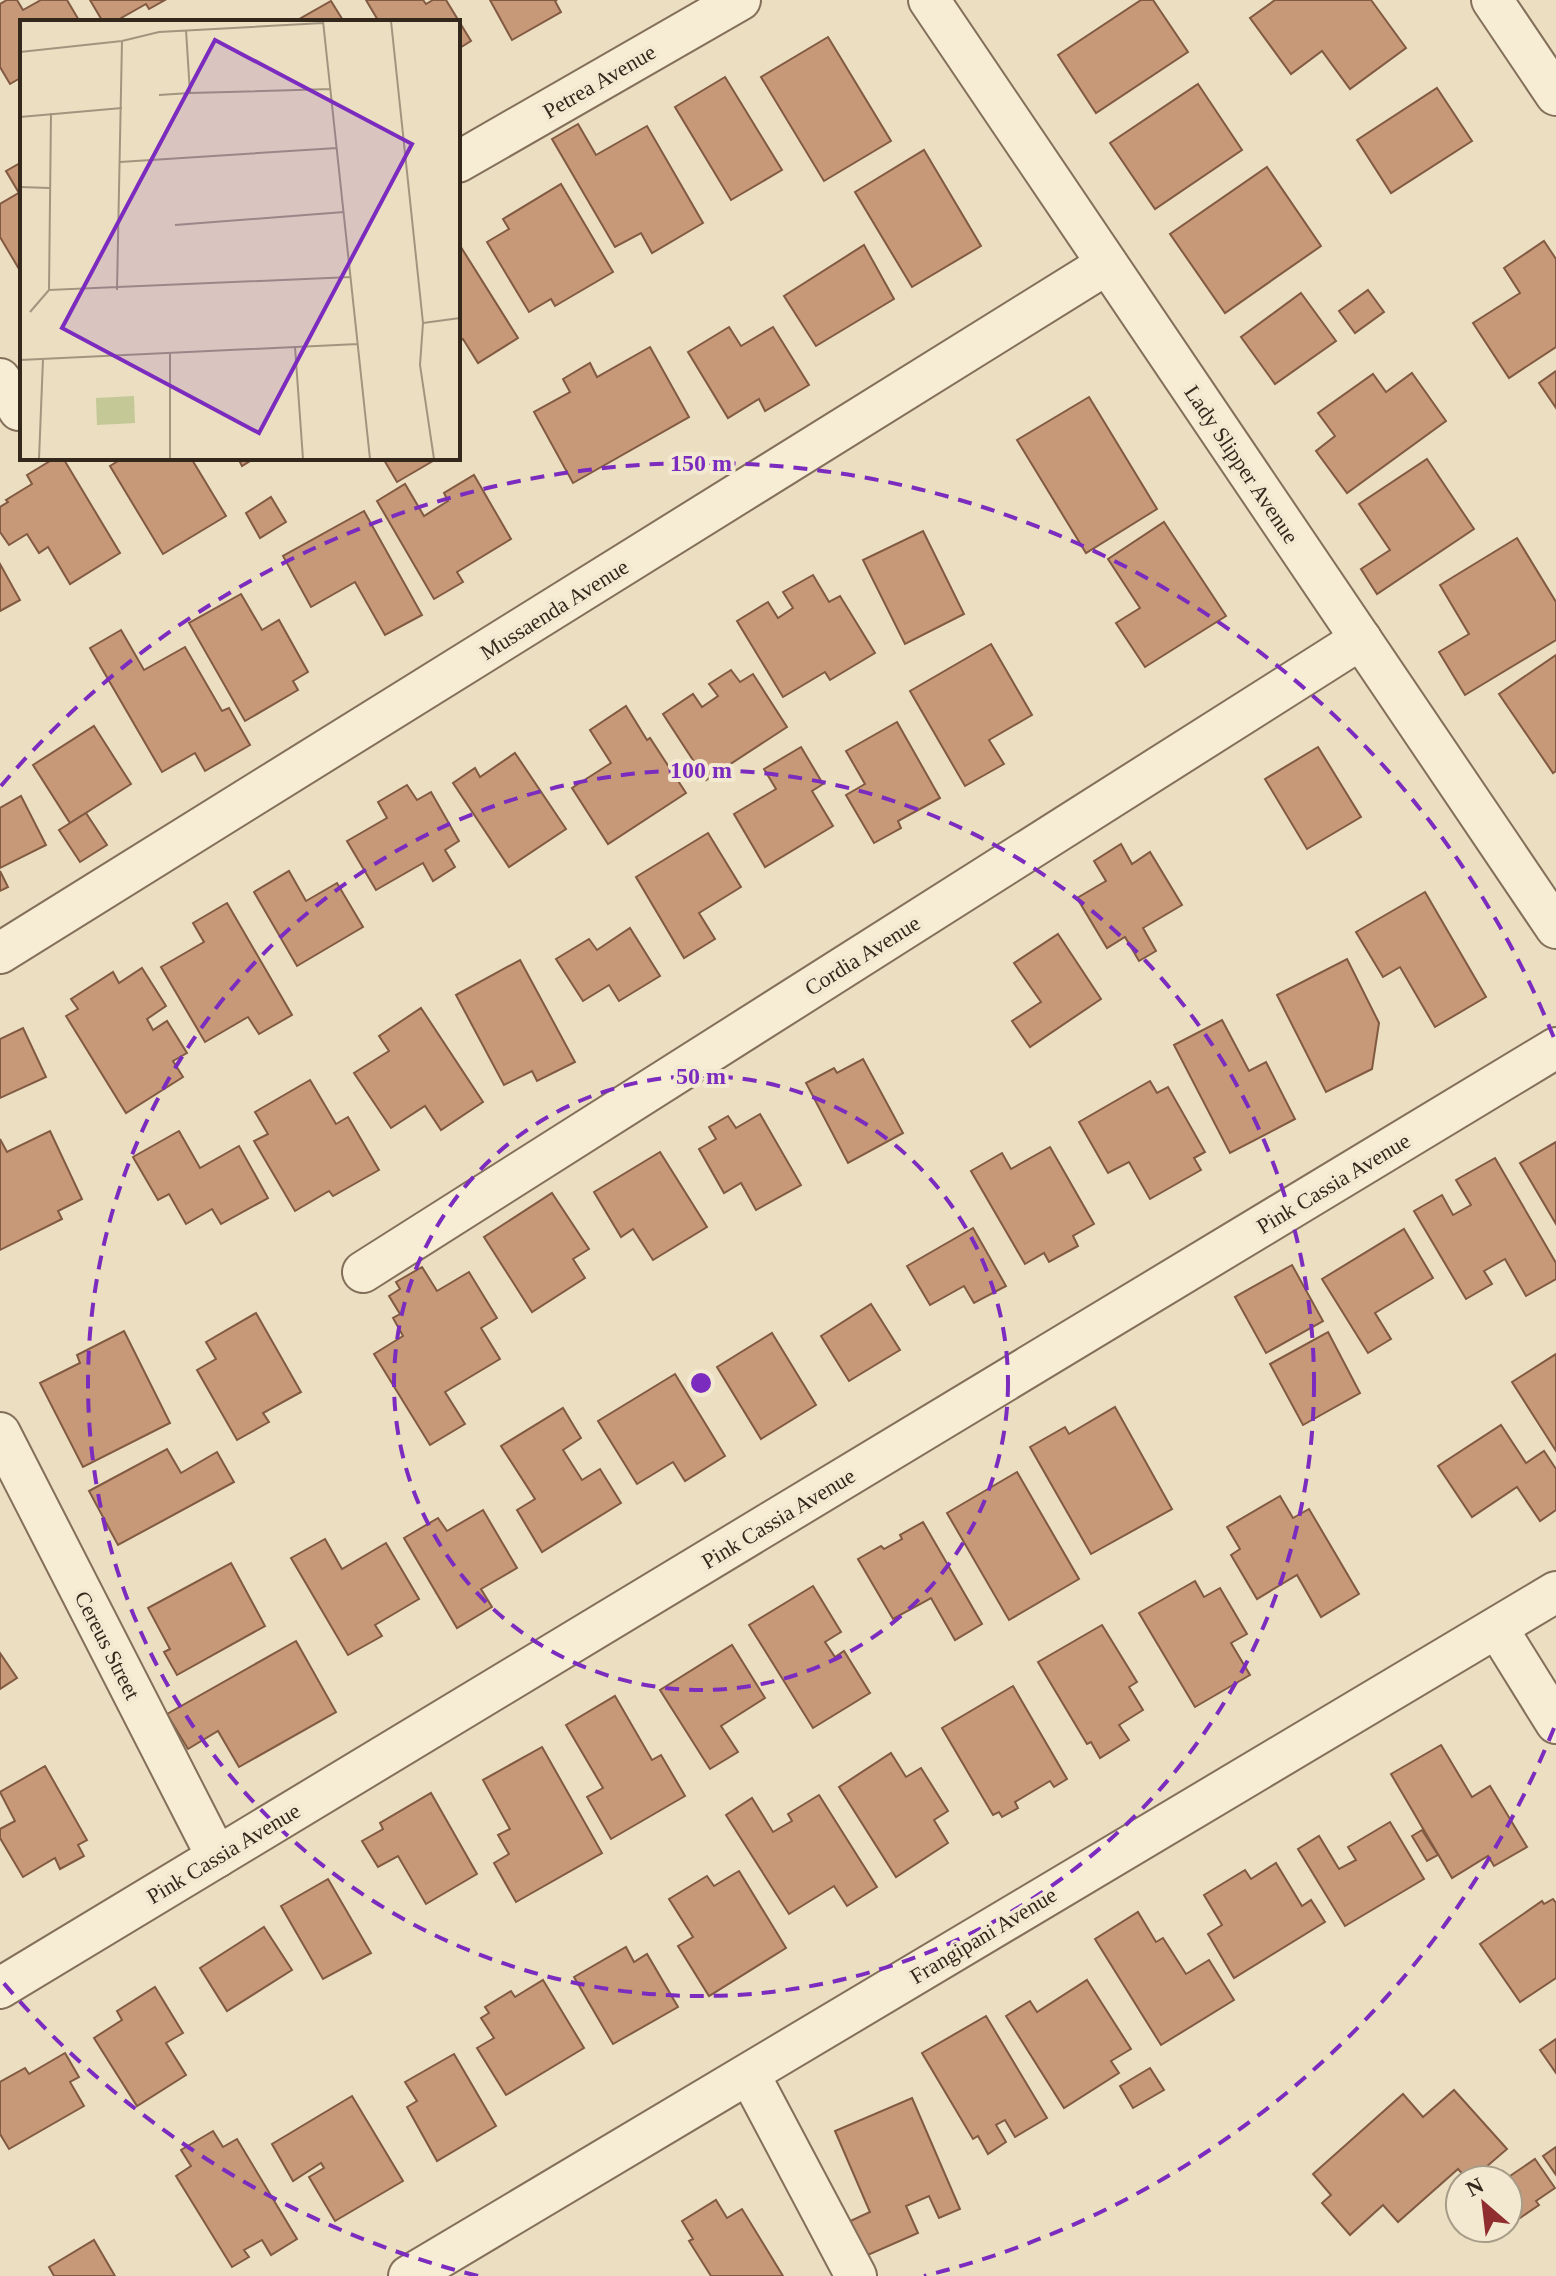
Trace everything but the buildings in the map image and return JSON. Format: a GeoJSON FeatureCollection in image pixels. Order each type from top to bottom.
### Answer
{"type":"FeatureCollection","features":[{"type":"Feature","properties":{"kind":"street","name":"Petrea Avenue"},"geometry":{"type":"LineString","coordinates":[[460,161],[740,0]]}},
{"type":"Feature","properties":{"kind":"street","name":"Lady Slipper Avenue"},"geometry":{"type":"LineString","coordinates":[[929,0],[1556,928]]}},
{"type":"Feature","properties":{"kind":"street"},"geometry":{"type":"LineString","coordinates":[[1492,0],[1556,95]]}},
{"type":"Feature","properties":{"kind":"street","name":"Mussaenda Avenue"},"geometry":{"type":"LineString","coordinates":[[0,953],[1107,264]]}},
{"type":"Feature","properties":{"kind":"street","name":"Cordia Avenue"},"geometry":{"type":"LineString","coordinates":[[363,1272],[1361,639]]}},
{"type":"Feature","properties":{"kind":"street","name":"Pink Cassia Avenue"},"geometry":{"type":"LineString","coordinates":[[0,1988],[1556,1048]]}},
{"type":"Feature","properties":{"kind":"street","name":"Cereus Street"},"geometry":{"type":"LineString","coordinates":[[0,1433],[217,1857]]}},
{"type":"Feature","properties":{"kind":"street","name":"Frangipani Avenue"},"geometry":{"type":"LineString","coordinates":[[409,2276],[1556,1592]]}},
{"type":"Feature","properties":{"kind":"street"},"geometry":{"type":"LineString","coordinates":[[1497,1628],[1556,1723]]}},
{"type":"Feature","properties":{"kind":"street"},"geometry":{"type":"LineString","coordinates":[[749,2074],[856,2276]]}}]}
